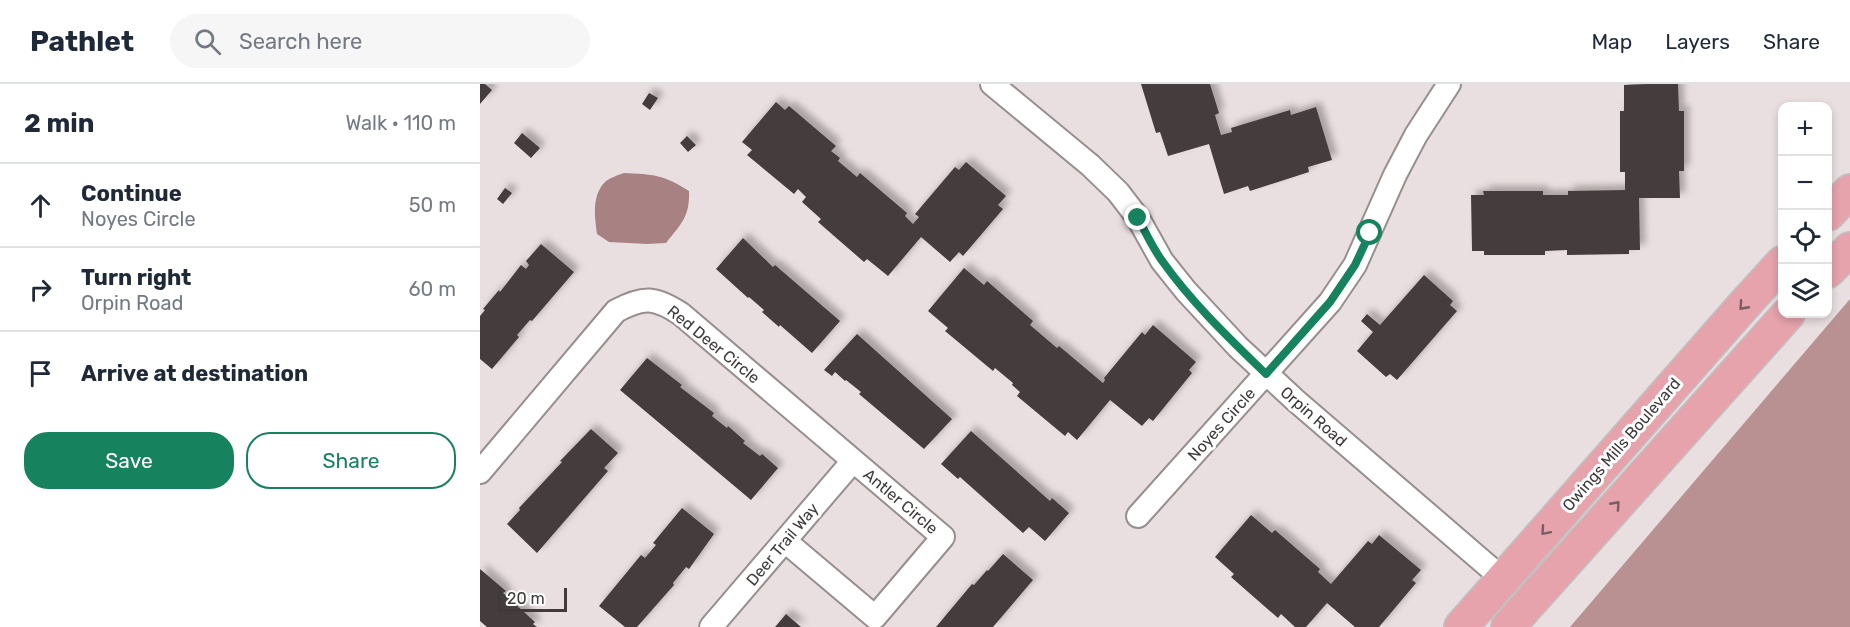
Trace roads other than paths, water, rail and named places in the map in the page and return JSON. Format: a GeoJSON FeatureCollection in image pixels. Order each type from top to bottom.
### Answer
{"type":"FeatureCollection","features":[{"type":"Feature","properties":{"kind":"main road"},"geometry":{"type":"LineString","coordinates":[[1831,210],[1850,191]]}},
{"type":"Feature","properties":{"kind":"main road"},"geometry":{"type":"LineString","coordinates":[[1832,266],[1850,249]]}},
{"type":"Feature","properties":{"kind":"main road","name":"Owings Mills Boulevard"},"geometry":{"type":"LineString","coordinates":[[1461,627],[1781,264]]}},
{"type":"Feature","properties":{"kind":"main road"},"geometry":{"type":"LineString","coordinates":[[1508,627],[1784,318]]}},
{"type":"Feature","properties":{"kind":"street","name":"Orpin Road"},"geometry":{"type":"LineString","coordinates":[[993,84],[1090,165],[1118,192],[1138,218],[1162,261],[1186,291],[1238,347],[1266,374],[1503,579]]}},
{"type":"Feature","properties":{"kind":"street","name":"Noyes Circle"},"geometry":{"type":"LineString","coordinates":[[1138,516],[1330,302],[1355,265],[1395,175],[1416,135],[1449,84]]}},
{"type":"Feature","properties":{"kind":"street","name":"Red Deer Circle"},"geometry":{"type":"LineString","coordinates":[[480,472],[616,311],[633,302],[649,299],[666,304],[681,314],[853,460]]}},
{"type":"Feature","properties":{"kind":"street","name":"Deer Trail Way"},"geometry":{"type":"LineString","coordinates":[[711,627],[853,460]]}},
{"type":"Feature","properties":{"kind":"street","name":"Antler Circle"},"geometry":{"type":"LineString","coordinates":[[785,541],[875,617],[943,537],[853,460]]}}]}
